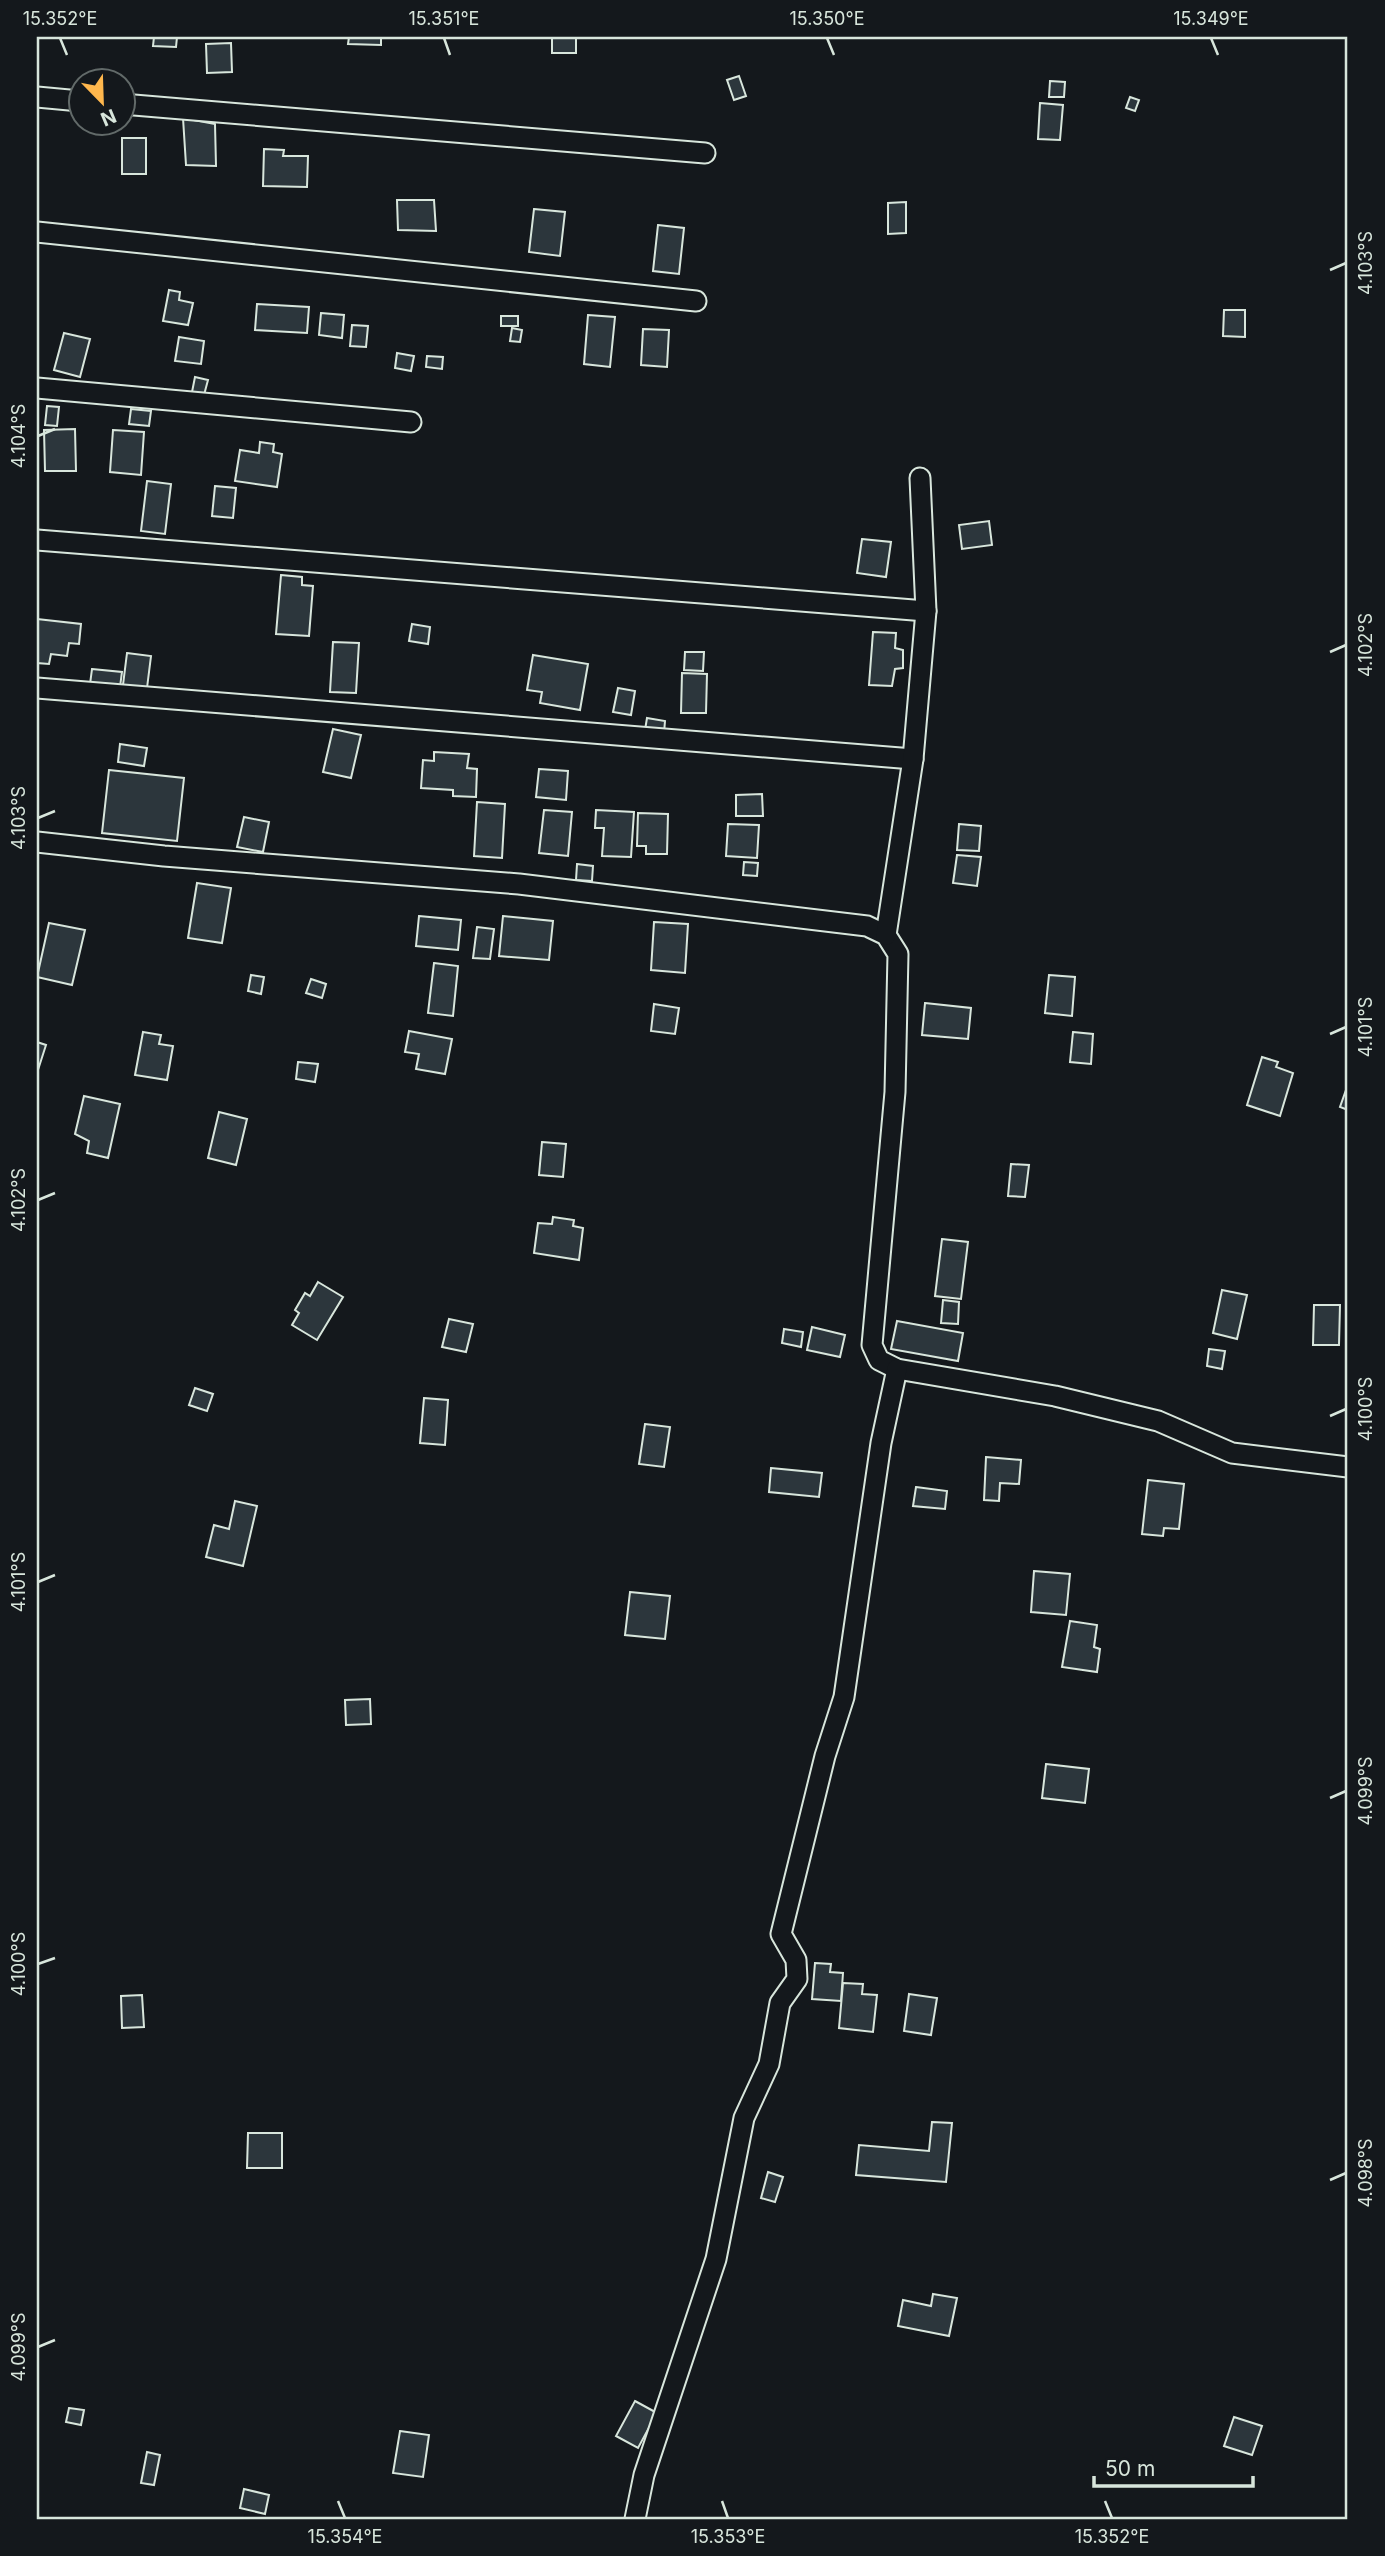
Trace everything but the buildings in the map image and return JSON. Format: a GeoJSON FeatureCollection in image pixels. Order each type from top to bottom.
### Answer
{"type":"FeatureCollection","features":[{"type":"Feature","properties":{"kind":"street"},"geometry":{"type":"LineString","coordinates":[[37,97],[66,100]]}},
{"type":"Feature","properties":{"kind":"street"},"geometry":{"type":"LineString","coordinates":[[136,105],[705,153]]}},
{"type":"Feature","properties":{"kind":"street"},"geometry":{"type":"LineString","coordinates":[[37,232],[696,302]]}},
{"type":"Feature","properties":{"kind":"street"},"geometry":{"type":"LineString","coordinates":[[37,388],[411,422]]}},
{"type":"Feature","properties":{"kind":"street"},"geometry":{"type":"LineString","coordinates":[[886,935],[913,759],[926,611],[920,478]]}},
{"type":"Feature","properties":{"kind":"street"},"geometry":{"type":"LineString","coordinates":[[37,540],[369,564],[639,590],[926,611]]}},
{"type":"Feature","properties":{"kind":"street"},"geometry":{"type":"LineString","coordinates":[[37,688],[913,759]]}},
{"type":"Feature","properties":{"kind":"street"},"geometry":{"type":"LineString","coordinates":[[37,842],[178,857],[519,884],[867,926],[886,935],[898,954],[895,1092],[872,1345],[878,1360],[897,1369],[1055,1396],[1158,1421],[1232,1453],[1348,1467]]}},
{"type":"Feature","properties":{"kind":"street"},"geometry":{"type":"LineString","coordinates":[[635,2519],[645,2475],[716,2259],[744,2118],[769,2064],[780,2003],[797,1979],[796,1960],[781,1934],[825,1756],[845,1697],[881,1443],[897,1369]]}}]}
